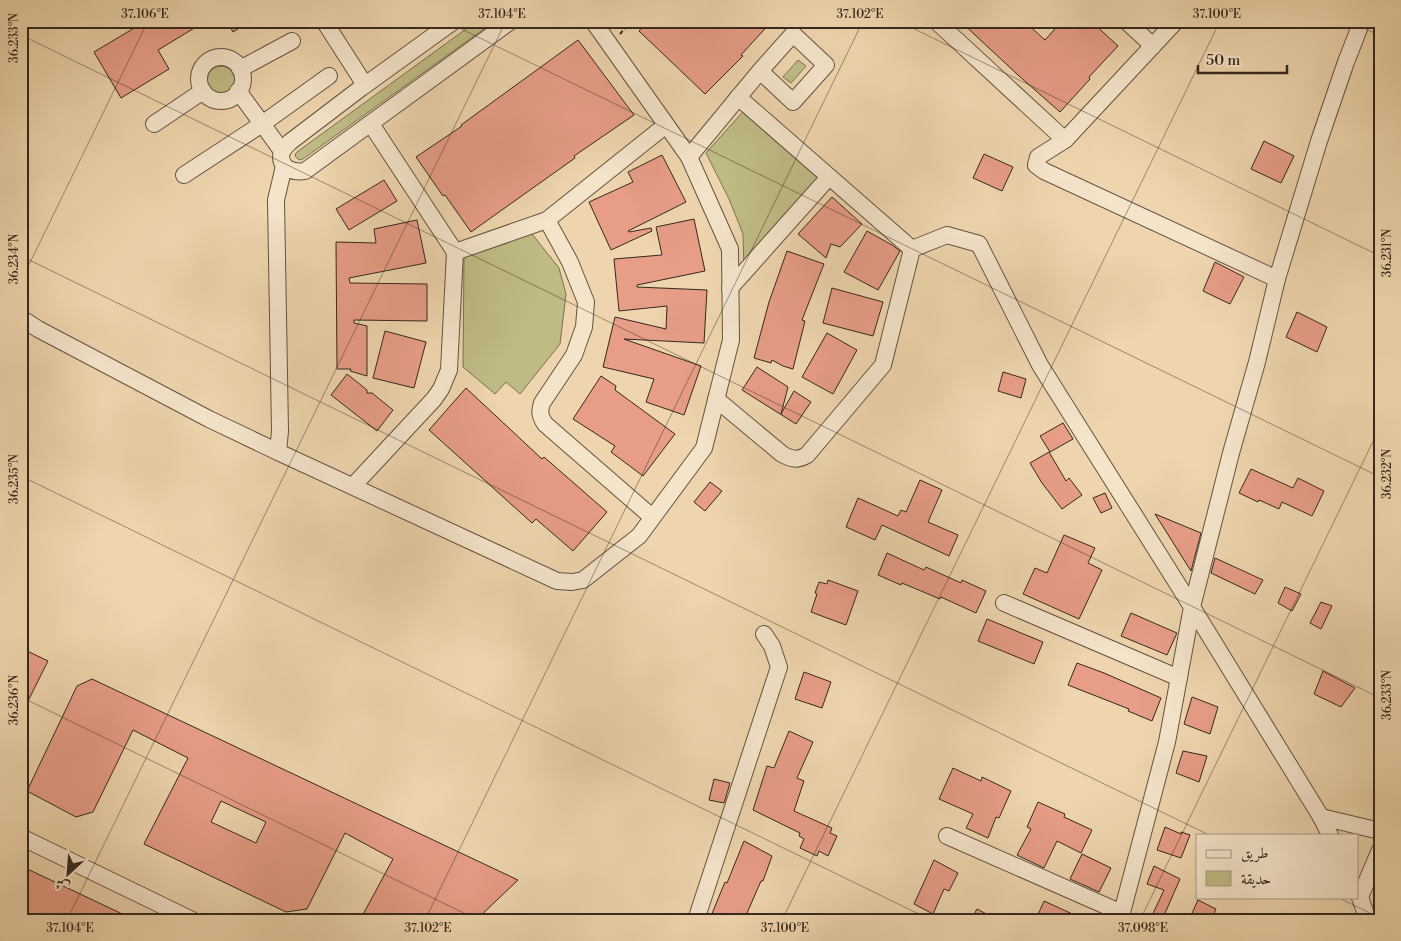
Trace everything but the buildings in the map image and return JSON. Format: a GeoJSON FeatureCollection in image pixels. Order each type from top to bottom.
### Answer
{"type":"FeatureCollection","features":[{"type":"Feature","properties":{"kind":"street"},"geometry":{"type":"LineString","coordinates":[[324,21],[365,85]]}},
{"type":"Feature","properties":{"kind":"street"},"geometry":{"type":"LineString","coordinates":[[278,452],[280,430],[276,200],[283,159],[303,131],[454,21]]}},
{"type":"Feature","properties":{"kind":"street"},"geometry":{"type":"LineString","coordinates":[[238,92],[262,124],[289,170],[298,173],[305,171],[371,124],[511,21]]}},
{"type":"Feature","properties":{"kind":"street"},"geometry":{"type":"LineString","coordinates":[[21,318],[38,329],[209,419],[278,452],[557,581],[572,582],[583,580],[639,536],[704,448],[731,340],[730,249],[689,158],[593,21]]}},
{"type":"Feature","properties":{"kind":"street"},"geometry":{"type":"LineString","coordinates":[[936,21],[1065,140]]}},
{"type":"Feature","properties":{"kind":"street"},"geometry":{"type":"LineString","coordinates":[[1126,21],[1153,46]]}},
{"type":"Feature","properties":{"kind":"street"},"geometry":{"type":"LineString","coordinates":[[1176,21],[1065,140],[1038,157],[1036,165],[1044,171],[1277,279]]}},
{"type":"Feature","properties":{"kind":"street"},"geometry":{"type":"LineString","coordinates":[[946,836],[1121,917],[1167,742],[1192,608],[1277,279],[1325,124],[1362,21]]}},
{"type":"Feature","properties":{"kind":"street"},"geometry":{"type":"LineString","coordinates":[[240,68],[292,41]]}},
{"type":"Feature","properties":{"kind":"street"},"geometry":{"type":"LineString","coordinates":[[223,57],[236,63],[240,68],[242,82],[238,92],[230,99],[223,100],[209,97],[203,91],[199,78],[200,71],[209,60],[223,57]]}},
{"type":"Feature","properties":{"kind":"street"},"geometry":{"type":"LineString","coordinates":[[689,158],[760,71]]}},
{"type":"Feature","properties":{"kind":"street"},"geometry":{"type":"LineString","coordinates":[[184,175],[262,124],[329,76]]}},
{"type":"Feature","properties":{"kind":"street"},"geometry":{"type":"LineString","coordinates":[[154,124],[203,91]]}},
{"type":"Feature","properties":{"kind":"street"},"geometry":{"type":"LineString","coordinates":[[738,97],[912,249]]}},
{"type":"Feature","properties":{"kind":"street"},"geometry":{"type":"LineString","coordinates":[[353,486],[434,399],[446,380],[449,370],[455,252],[371,124]]}},
{"type":"Feature","properties":{"kind":"street"},"geometry":{"type":"LineString","coordinates":[[455,252],[547,220],[666,125]]}},
{"type":"Feature","properties":{"kind":"street"},"geometry":{"type":"LineString","coordinates":[[730,288],[829,177]]}},
{"type":"Feature","properties":{"kind":"street"},"geometry":{"type":"LineString","coordinates":[[547,220],[570,262],[586,302],[584,327],[574,355],[542,403],[540,416],[545,424],[652,517]]}},
{"type":"Feature","properties":{"kind":"street"},"geometry":{"type":"LineString","coordinates":[[912,249],[947,235],[979,244],[1040,365],[1192,608],[1329,834]]}},
{"type":"Feature","properties":{"kind":"street"},"geometry":{"type":"LineString","coordinates":[[716,399],[782,454],[791,459],[800,459],[806,455],[883,365],[912,249]]}},
{"type":"Feature","properties":{"kind":"street"},"geometry":{"type":"LineString","coordinates":[[1004,604],[1179,678]]}},
{"type":"Feature","properties":{"kind":"street"},"geometry":{"type":"LineString","coordinates":[[696,920],[779,668],[772,646],[764,634]]}},
{"type":"Feature","properties":{"kind":"street"},"geometry":{"type":"LineString","coordinates":[[1321,818],[1380,831]]}},
{"type":"Feature","properties":{"kind":"street"},"geometry":{"type":"LineString","coordinates":[[21,837],[186,918]]}},
{"type":"Feature","properties":{"kind":"street"},"geometry":{"type":"LineString","coordinates":[[1368,920],[1358,893],[1380,850]]}},
{"type":"Feature","properties":{"kind":"path"},"geometry":{"type":"LineString","coordinates":[[610,45],[632,21]]}},
{"type":"Feature","properties":{"kind":"green space"},"geometry":{"type":"Polygon","coordinates":[[[477,21],[495,21],[303,159],[299,160],[295,156],[301,149],[477,21]]]}},
{"type":"Feature","properties":{"kind":"green space"},"geometry":{"type":"Polygon","coordinates":[[[798,60],[806,66],[791,83],[783,77],[798,60]]]}},
{"type":"Feature","properties":{"kind":"green space"},"geometry":{"type":"Polygon","coordinates":[[[221,66],[231,70],[235,80],[231,90],[221,94],[211,90],[207,80],[211,70],[221,66]]]}},
{"type":"Feature","properties":{"kind":"green space"},"geometry":{"type":"Polygon","coordinates":[[[749,105],[822,170],[819,181],[744,268],[743,234],[729,199],[706,153],[749,105]]]}},
{"type":"Feature","properties":{"kind":"green space"},"geometry":{"type":"Polygon","coordinates":[[[521,220],[559,268],[566,294],[560,344],[520,394],[506,382],[495,394],[463,367],[464,257],[521,220]]]}}]}
